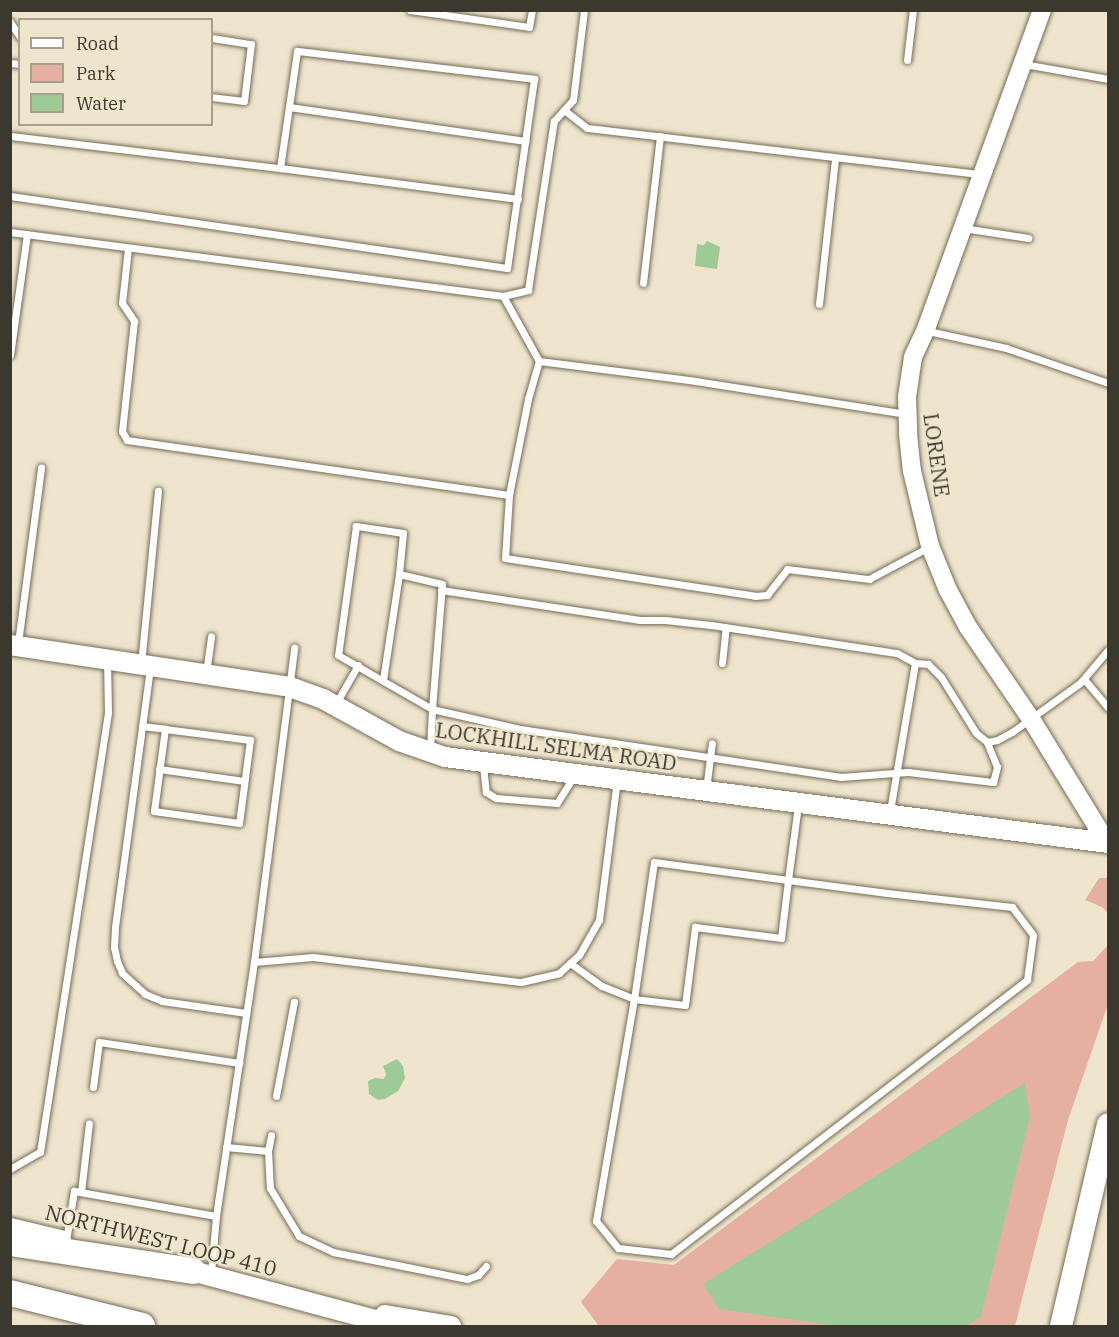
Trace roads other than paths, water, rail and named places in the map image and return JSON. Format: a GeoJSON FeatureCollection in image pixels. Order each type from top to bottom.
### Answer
{"type":"FeatureCollection","features":[{"type":"Feature","properties":{"kind":"highway"},"geometry":{"type":"LineString","coordinates":[[10,1243],[202,1273]]}},
{"type":"Feature","properties":{"kind":"highway"},"geometry":{"type":"LineString","coordinates":[[10,1293],[142,1326]]}},
{"type":"Feature","properties":{"kind":"main road","name":"LOCKHILL SELMA ROAD"},"geometry":{"type":"LineString","coordinates":[[14,645],[290,687],[335,705],[399,741],[430,753],[706,792],[1108,844]]}},
{"type":"Feature","properties":{"kind":"main road"},"geometry":{"type":"LineString","coordinates":[[1061,1326],[1108,1124]]}},
{"type":"Feature","properties":{"kind":"main road","name":"NORTHWEST LOOP 410"},"geometry":{"type":"LineString","coordinates":[[10,1228],[202,1273],[398,1326]]}},
{"type":"Feature","properties":{"kind":"main road","name":"NORTHWEST LOOP 410"},"geometry":{"type":"LineString","coordinates":[[299,1300],[451,1326]]}},
{"type":"Feature","properties":{"kind":"street","name":"LORENE"},"geometry":{"type":"LineString","coordinates":[[1042,10],[925,330],[913,357],[908,414],[912,471],[930,546],[948,590],[968,627],[1031,719],[1108,844]]}},
{"type":"Feature","properties":{"kind":"lane"},"geometry":{"type":"LineString","coordinates":[[410,10],[530,27],[532,10]]}},
{"type":"Feature","properties":{"kind":"lane"},"geometry":{"type":"LineString","coordinates":[[10,232],[503,296],[528,290],[555,121],[573,100],[584,10]]}},
{"type":"Feature","properties":{"kind":"lane"},"geometry":{"type":"LineString","coordinates":[[907,60],[913,10]]}},
{"type":"Feature","properties":{"kind":"lane"},"geometry":{"type":"LineString","coordinates":[[213,38],[251,44],[244,101],[213,97]]}},
{"type":"Feature","properties":{"kind":"lane"},"geometry":{"type":"LineString","coordinates":[[10,196],[507,268],[534,79],[297,51],[280,168]]}},
{"type":"Feature","properties":{"kind":"lane"},"geometry":{"type":"LineString","coordinates":[[1021,64],[1108,79]]}},
{"type":"Feature","properties":{"kind":"lane"},"geometry":{"type":"LineString","coordinates":[[289,107],[526,141]]}},
{"type":"Feature","properties":{"kind":"lane"},"geometry":{"type":"LineString","coordinates":[[564,110],[588,128],[981,174]]}},
{"type":"Feature","properties":{"kind":"lane"},"geometry":{"type":"LineString","coordinates":[[10,136],[518,199]]}},
{"type":"Feature","properties":{"kind":"lane"},"geometry":{"type":"LineString","coordinates":[[643,283],[660,136]]}},
{"type":"Feature","properties":{"kind":"lane"},"geometry":{"type":"LineString","coordinates":[[819,304],[835,158]]}},
{"type":"Feature","properties":{"kind":"lane"},"geometry":{"type":"LineString","coordinates":[[961,228],[1028,238]]}},
{"type":"Feature","properties":{"kind":"lane"},"geometry":{"type":"LineString","coordinates":[[10,355],[27,234]]}},
{"type":"Feature","properties":{"kind":"lane"},"geometry":{"type":"LineString","coordinates":[[128,248],[122,303],[135,321],[122,431],[127,440],[508,495]]}},
{"type":"Feature","properties":{"kind":"lane"},"geometry":{"type":"LineString","coordinates":[[503,296],[539,361],[528,399],[508,495],[505,558],[755,596],[766,595],[788,569],[869,579],[930,546]]}},
{"type":"Feature","properties":{"kind":"lane"},"geometry":{"type":"LineString","coordinates":[[925,330],[1006,348],[1108,383]]}},
{"type":"Feature","properties":{"kind":"lane"},"geometry":{"type":"LineString","coordinates":[[539,361],[908,414]]}},
{"type":"Feature","properties":{"kind":"lane"},"geometry":{"type":"LineString","coordinates":[[14,645],[41,468]]}},
{"type":"Feature","properties":{"kind":"lane"},"geometry":{"type":"LineString","coordinates":[[158,491],[142,726],[115,928],[117,961],[122,974],[145,994],[162,1001],[246,1013]]}},
{"type":"Feature","properties":{"kind":"lane"},"geometry":{"type":"LineString","coordinates":[[383,680],[403,532],[356,526],[338,655],[432,709],[520,729],[841,777],[896,773],[993,782],[997,767],[987,742],[976,733],[941,677],[928,664],[915,663],[897,653],[726,627],[665,620],[640,620],[441,590]]}},
{"type":"Feature","properties":{"kind":"lane"},"geometry":{"type":"LineString","coordinates":[[399,574],[442,584],[430,753]]}},
{"type":"Feature","properties":{"kind":"lane"},"geometry":{"type":"LineString","coordinates":[[722,663],[726,627]]}},
{"type":"Feature","properties":{"kind":"lane"},"geometry":{"type":"LineString","coordinates":[[206,673],[211,636]]}},
{"type":"Feature","properties":{"kind":"lane"},"geometry":{"type":"LineString","coordinates":[[202,1273],[216,1216],[254,962],[294,648]]}},
{"type":"Feature","properties":{"kind":"lane"},"geometry":{"type":"LineString","coordinates":[[987,742],[997,741],[1031,719],[1084,679],[1108,650]]}},
{"type":"Feature","properties":{"kind":"lane"},"geometry":{"type":"LineString","coordinates":[[10,1169],[40,1152],[108,712],[107,659]]}},
{"type":"Feature","properties":{"kind":"lane"},"geometry":{"type":"LineString","coordinates":[[889,815],[915,663]]}},
{"type":"Feature","properties":{"kind":"lane"},"geometry":{"type":"LineString","coordinates":[[335,705],[358,665]]}},
{"type":"Feature","properties":{"kind":"lane"},"geometry":{"type":"LineString","coordinates":[[1084,679],[1108,708]]}},
{"type":"Feature","properties":{"kind":"lane"},"geometry":{"type":"LineString","coordinates":[[142,726],[250,740],[239,824],[154,811],[165,729]]}},
{"type":"Feature","properties":{"kind":"lane"},"geometry":{"type":"LineString","coordinates":[[706,792],[712,743]]}},
{"type":"Feature","properties":{"kind":"lane"},"geometry":{"type":"LineString","coordinates":[[483,762],[486,792],[496,798],[557,803],[566,792],[574,774]]}},
{"type":"Feature","properties":{"kind":"lane"},"geometry":{"type":"LineString","coordinates":[[159,769],[244,781]]}},
{"type":"Feature","properties":{"kind":"lane"},"geometry":{"type":"LineString","coordinates":[[254,962],[313,957],[522,982],[559,973],[579,956],[599,920],[617,780]]}},
{"type":"Feature","properties":{"kind":"lane"},"geometry":{"type":"LineString","coordinates":[[570,963],[602,986],[634,999],[686,1005],[695,927],[781,938],[798,804]]}},
{"type":"Feature","properties":{"kind":"lane"},"geometry":{"type":"LineString","coordinates":[[654,862],[1011,907],[1033,935],[1027,980],[671,1254],[618,1248],[596,1221],[634,999],[654,862]]}},
{"type":"Feature","properties":{"kind":"lane"},"geometry":{"type":"LineString","coordinates":[[276,1096],[294,1002]]}},
{"type":"Feature","properties":{"kind":"lane"},"geometry":{"type":"LineString","coordinates":[[93,1087],[99,1042],[239,1063]]}},
{"type":"Feature","properties":{"kind":"lane"},"geometry":{"type":"LineString","coordinates":[[81,1192],[89,1123]]}},
{"type":"Feature","properties":{"kind":"lane"},"geometry":{"type":"LineString","coordinates":[[271,1135],[268,1151],[270,1188],[299,1236],[333,1252],[437,1275],[467,1279],[478,1275],[486,1266]]}},
{"type":"Feature","properties":{"kind":"lane"},"geometry":{"type":"LineString","coordinates":[[226,1146],[268,1151]]}},
{"type":"Feature","properties":{"kind":"lane"},"geometry":{"type":"LineString","coordinates":[[66,1241],[75,1191],[216,1216]]}},
{"type":"Feature","properties":{"kind":"water"},"geometry":{"type":"Polygon","coordinates":[[[707,241],[720,247],[717,269],[695,266],[697,244],[704,245],[707,241]]]}},
{"type":"Feature","properties":{"kind":"water"},"geometry":{"type":"Polygon","coordinates":[[[397,1059],[403,1066],[405,1078],[398,1091],[385,1099],[378,1100],[369,1094],[368,1081],[375,1078],[384,1079],[386,1074],[383,1066],[397,1059]]]}},
{"type":"Feature","properties":{"kind":"water"},"geometry":{"type":"Polygon","coordinates":[[[1025,1083],[1030,1116],[981,1317],[966,1326],[837,1326],[719,1309],[703,1284],[1025,1083]]]}}]}
